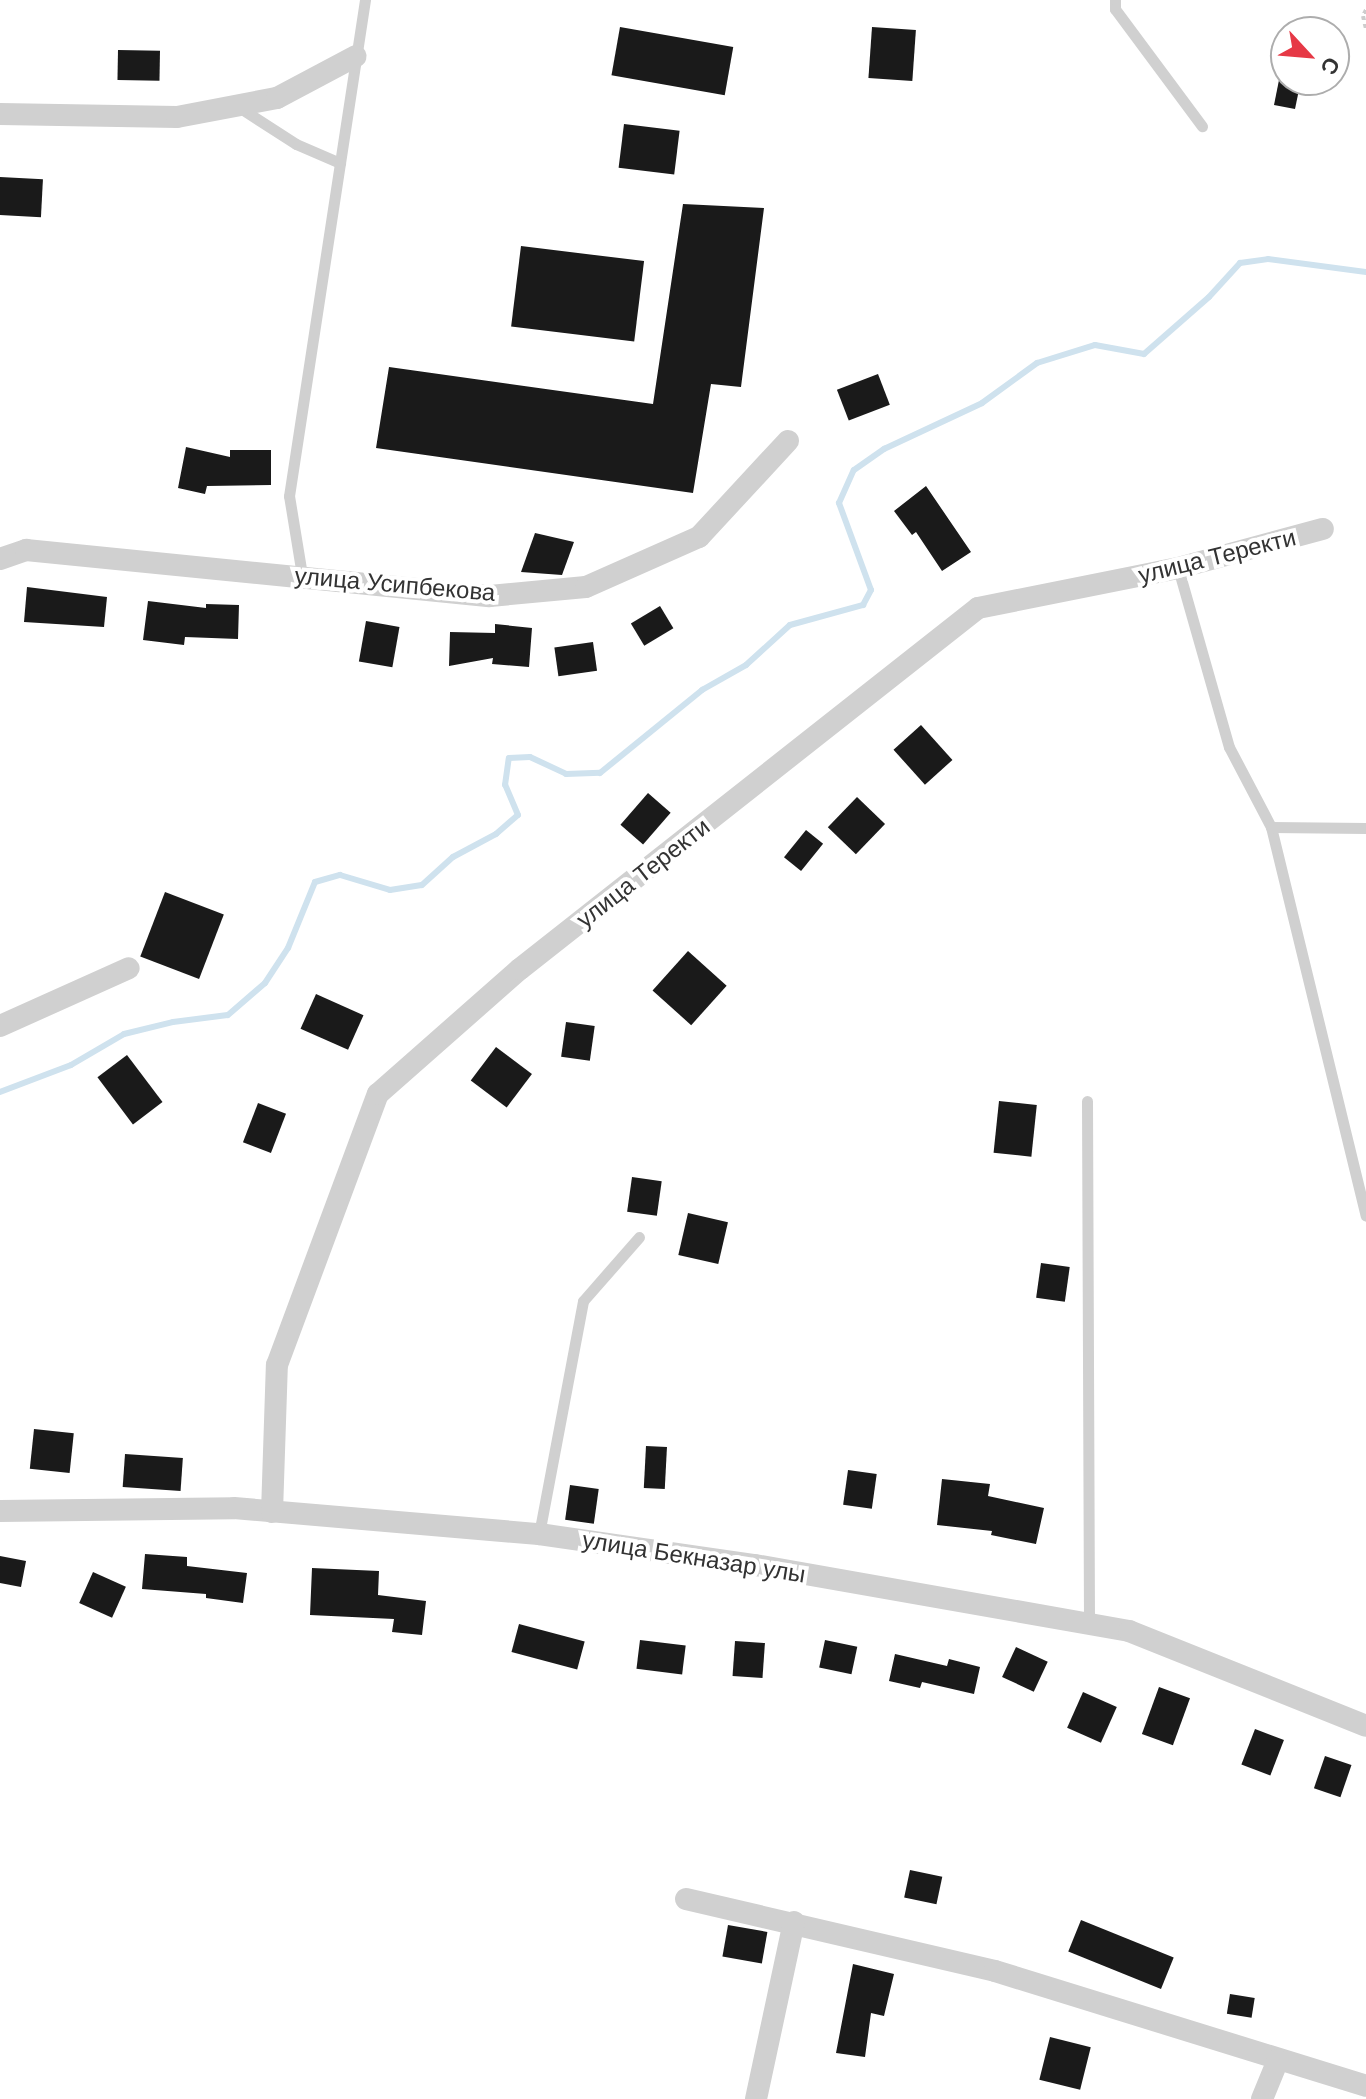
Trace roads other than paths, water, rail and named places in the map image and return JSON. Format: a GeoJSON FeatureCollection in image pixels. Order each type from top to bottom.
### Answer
{"type":"FeatureCollection","features":[{"type":"Feature","properties":{"kind":"street"},"geometry":{"type":"LineString","coordinates":[[0,114],[177,117],[277,98],[356,56]]}},
{"type":"Feature","properties":{"kind":"street","name":"улица Усипбекова"},"geometry":{"type":"LineString","coordinates":[[0,559],[26,550],[490,596],[586,587],[699,537],[788,441]]}},
{"type":"Feature","properties":{"kind":"street","name":"улица Теректи"},"geometry":{"type":"LineString","coordinates":[[272,1512],[277,1365],[378,1094],[520,969],[978,608],[1178,568],[1323,529]]}},
{"type":"Feature","properties":{"kind":"street"},"geometry":{"type":"LineString","coordinates":[[0,1026],[129,968]]}},
{"type":"Feature","properties":{"kind":"street","name":"улица Бекназар улы"},"geometry":{"type":"LineString","coordinates":[[0,1511],[234,1508],[539,1534],[755,1565],[1129,1631],[1366,1726]]}},
{"type":"Feature","properties":{"kind":"street"},"geometry":{"type":"LineString","coordinates":[[686,1899],[995,1971],[1366,2086]]}},
{"type":"Feature","properties":{"kind":"street"},"geometry":{"type":"LineString","coordinates":[[756,2099],[794,1922]]}},
{"type":"Feature","properties":{"kind":"street"},"geometry":{"type":"LineString","coordinates":[[1262,2099],[1278,2060]]}},
{"type":"Feature","properties":{"kind":"lane"},"geometry":{"type":"LineString","coordinates":[[302,575],[289,496],[365,0]]}},
{"type":"Feature","properties":{"kind":"lane"},"geometry":{"type":"LineString","coordinates":[[1115,0],[1115,9],[1202,126]]}},
{"type":"Feature","properties":{"kind":"lane"},"geometry":{"type":"LineString","coordinates":[[237,106],[296,144],[340,163]]}},
{"type":"Feature","properties":{"kind":"lane"},"geometry":{"type":"LineString","coordinates":[[1178,568],[1229,747],[1271,827],[1366,1216]]}},
{"type":"Feature","properties":{"kind":"lane"},"geometry":{"type":"LineString","coordinates":[[1271,827],[1366,828]]}},
{"type":"Feature","properties":{"kind":"lane"},"geometry":{"type":"LineString","coordinates":[[1087,1101],[1089,1622]]}},
{"type":"Feature","properties":{"kind":"lane"},"geometry":{"type":"LineString","coordinates":[[539,1534],[583,1301],[639,1237]]}},
{"type":"Feature","properties":{"kind":"waterway"},"geometry":{"type":"LineString","coordinates":[[0,1092],[71,1065],[124,1034],[173,1022],[228,1015],[265,983],[288,948],[315,882],[340,875],[390,890],[422,885],[453,857],[496,834],[518,815],[505,785],[509,758],[530,757],[566,774],[600,773],[702,690],[746,665],[790,625],[863,605],[871,590],[839,503],[854,470],[884,449],[982,403],[1037,363],[1095,345],[1144,354],[1209,297],[1240,263],[1268,259],[1366,272]]}}]}
